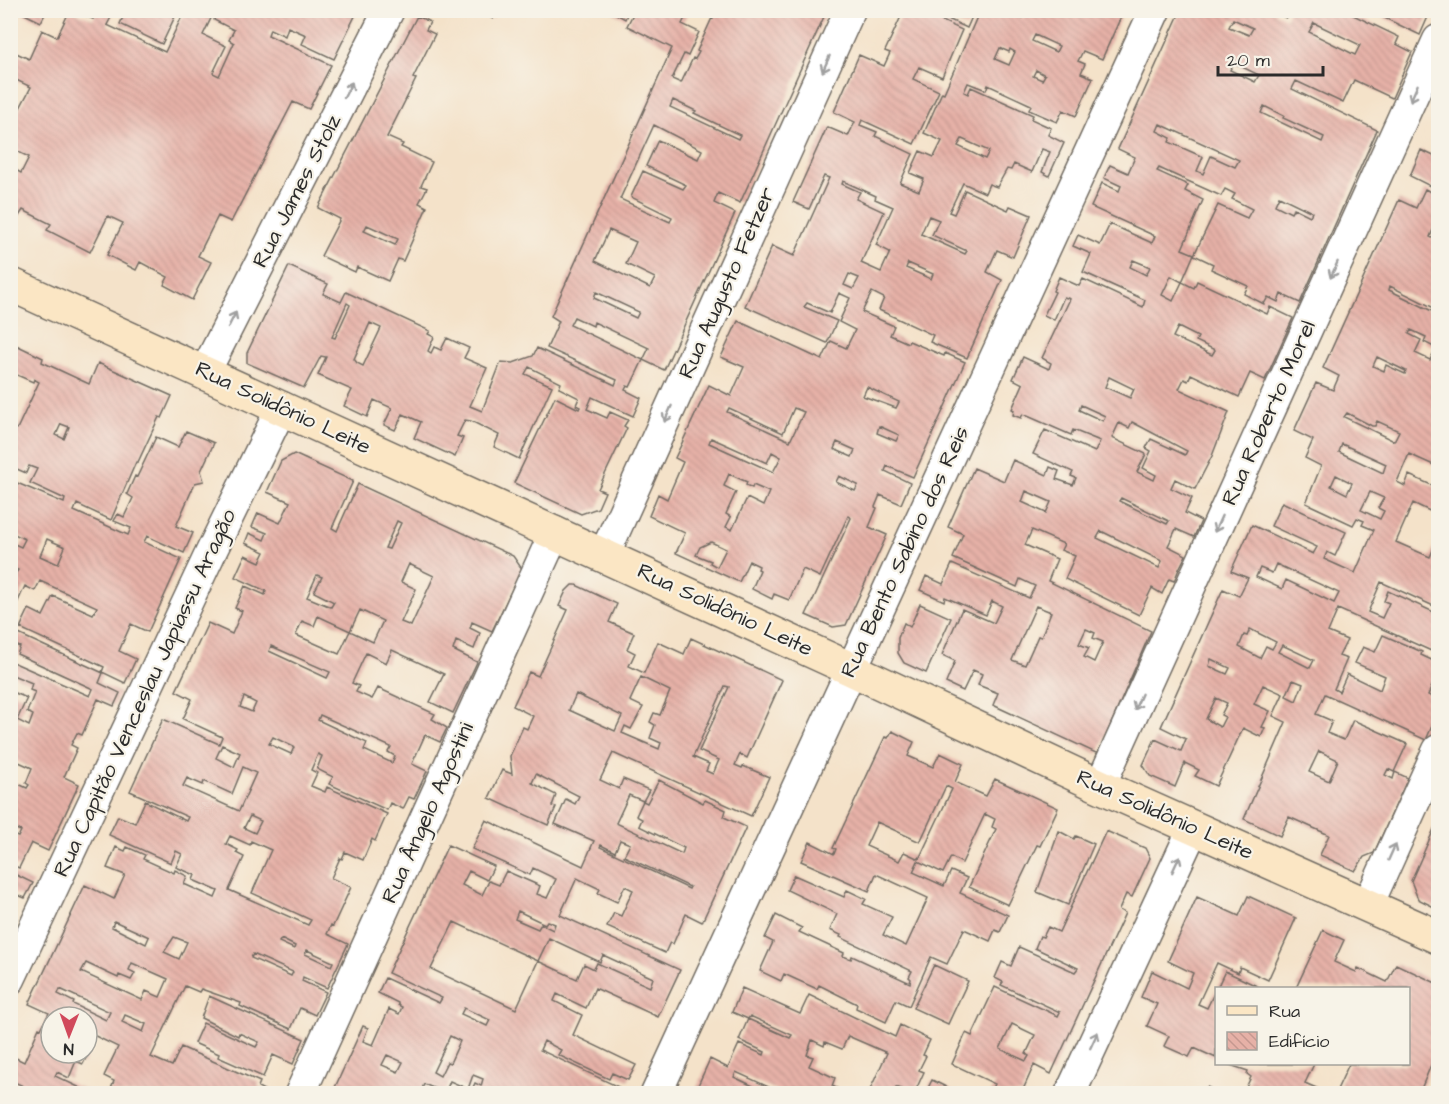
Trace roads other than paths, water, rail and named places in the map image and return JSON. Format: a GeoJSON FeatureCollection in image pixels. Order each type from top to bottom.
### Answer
{"type":"FeatureCollection","features":[{"type":"Feature","properties":{"kind":"main road","name":"Rua Solidônio Leite"},"geometry":{"type":"LineString","coordinates":[[10,284],[555,532],[1100,786],[1438,937]]}},
{"type":"Feature","properties":{"kind":"street","name":"Rua James Stolz"},"geometry":{"type":"LineString","coordinates":[[205,372],[389,10]]}},
{"type":"Feature","properties":{"kind":"street","name":"Rua Augusto Fetzer"},"geometry":{"type":"LineString","coordinates":[[604,555],[850,10]]}},
{"type":"Feature","properties":{"kind":"street","name":"Rua Bento Sabino dos Reis"},"geometry":{"type":"LineString","coordinates":[[656,1094],[1155,10]]}},
{"type":"Feature","properties":{"kind":"street","name":"Rua Roberto Morel"},"geometry":{"type":"LineString","coordinates":[[1100,786],[1438,40]]}},
{"type":"Feature","properties":{"kind":"street","name":"Rua Capitão Venceslau Japiassu Aragão"},"geometry":{"type":"LineString","coordinates":[[10,980],[282,407]]}},
{"type":"Feature","properties":{"kind":"street","name":"Rua Ângelo Agostini"},"geometry":{"type":"LineString","coordinates":[[300,1094],[555,532]]}},
{"type":"Feature","properties":{"kind":"street"},"geometry":{"type":"LineString","coordinates":[[1368,905],[1438,750]]}},
{"type":"Feature","properties":{"kind":"street"},"geometry":{"type":"LineString","coordinates":[[1070,1094],[1193,828]]}}]}
